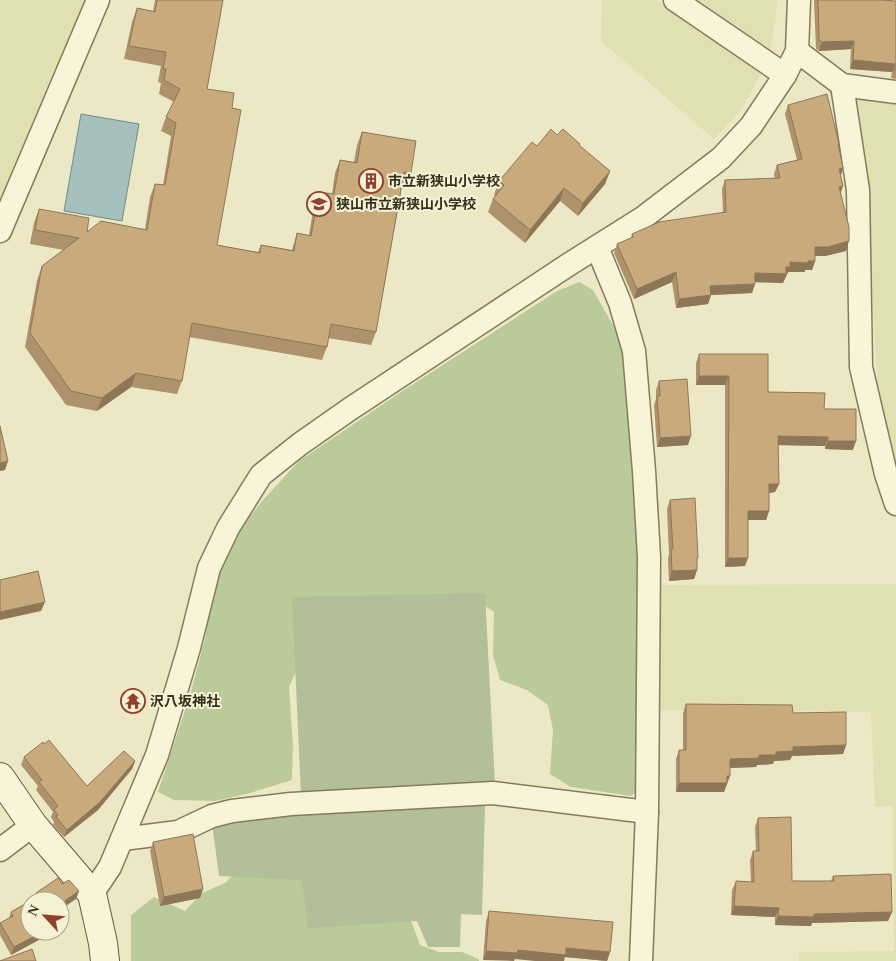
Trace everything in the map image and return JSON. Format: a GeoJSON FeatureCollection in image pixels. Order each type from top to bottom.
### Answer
{"type":"FeatureCollection","features":[{"type":"Feature","properties":{"kind":"street"},"geometry":{"type":"LineString","coordinates":[[0,231],[98,0]]}},
{"type":"Feature","properties":{"kind":"street"},"geometry":{"type":"LineString","coordinates":[[675,0],[785,74]]}},
{"type":"Feature","properties":{"kind":"street"},"geometry":{"type":"LineString","coordinates":[[92,894],[110,867],[157,755],[189,648],[209,568],[228,528],[261,475],[300,444],[350,410],[644,217],[721,158],[751,126],[785,74],[796,50],[799,0]]}},
{"type":"Feature","properties":{"kind":"street"},"geometry":{"type":"LineString","coordinates":[[796,50],[842,85],[896,92]]}},
{"type":"Feature","properties":{"kind":"street"},"geometry":{"type":"LineString","coordinates":[[842,85],[858,190],[861,367],[886,474],[896,504]]}},
{"type":"Feature","properties":{"kind":"street"},"geometry":{"type":"LineString","coordinates":[[596,247],[620,303],[634,350],[644,471],[649,557],[647,812],[641,961]]}},
{"type":"Feature","properties":{"kind":"street"},"geometry":{"type":"LineString","coordinates":[[0,777],[33,825],[92,894],[105,961]]}},
{"type":"Feature","properties":{"kind":"street"},"geometry":{"type":"LineString","coordinates":[[123,839],[178,832],[212,816],[232,810],[291,804],[493,793],[647,812]]}},
{"type":"Feature","properties":{"kind":"street"},"geometry":{"type":"LineString","coordinates":[[0,850],[33,825]]}},
{"type":"Feature","properties":{"kind":"green space"},"geometry":{"type":"Polygon","coordinates":[[[0,0],[89,0],[0,215],[0,0]]]}},
{"type":"Feature","properties":{"kind":"green space"},"geometry":{"type":"Polygon","coordinates":[[[602,0],[657,0],[761,73],[742,109],[714,139],[601,41],[602,0]]]}},
{"type":"Feature","properties":{"kind":"green space"},"geometry":{"type":"Polygon","coordinates":[[[692,0],[777,0],[770,52],[692,0]]]}},
{"type":"Feature","properties":{"kind":"green space"},"geometry":{"type":"Polygon","coordinates":[[[855,94],[896,98],[896,473],[880,423],[870,261],[869,197],[864,146],[853,99],[855,94]]]}},
{"type":"Feature","properties":{"kind":"green space"},"geometry":{"type":"Polygon","coordinates":[[[579,282],[593,290],[617,332],[627,345],[640,611],[639,789],[631,796],[571,787],[550,774],[553,730],[548,705],[527,690],[500,680],[493,655],[494,612],[472,598],[304,654],[289,687],[293,746],[292,780],[215,801],[174,800],[158,792],[190,695],[205,639],[212,592],[237,532],[264,499],[299,461],[404,390],[557,291],[579,282]]]}},
{"type":"Feature","properties":{"kind":"green space"},"geometry":{"type":"Polygon","coordinates":[[[896,584],[896,961],[799,961],[799,952],[894,951],[893,806],[875,807],[871,712],[661,710],[661,585],[896,584]]]}},
{"type":"Feature","properties":{"kind":"green space"},"geometry":{"type":"Polygon","coordinates":[[[485,593],[495,785],[301,796],[292,597],[485,593]]]}},
{"type":"Feature","properties":{"kind":"green space"},"geometry":{"type":"Polygon","coordinates":[[[485,805],[482,915],[461,914],[460,947],[428,947],[417,921],[308,928],[302,880],[219,876],[212,823],[288,815],[485,805]]]}},
{"type":"Feature","properties":{"kind":"green space"},"geometry":{"type":"Polygon","coordinates":[[[270,863],[409,915],[420,945],[439,952],[462,952],[479,959],[479,961],[131,961],[131,915],[154,897],[185,911],[202,893],[225,883],[242,866],[270,863]]]}},
{"type":"Feature","properties":{"kind":"water"},"geometry":{"type":"Polygon","coordinates":[[[81,114],[139,124],[122,221],[64,211],[81,114]]]}},
{"type":"Feature","properties":{"kind":"building"},"geometry":{"type":"Polygon","coordinates":[[[157,0],[223,0],[207,89],[234,93],[232,108],[241,110],[217,245],[260,253],[261,245],[294,251],[297,233],[311,236],[319,192],[334,194],[340,160],[357,163],[362,132],[416,141],[411,173],[404,172],[376,332],[331,324],[327,347],[192,323],[182,381],[136,373],[102,398],[71,391],[30,333],[42,266],[79,238],[35,230],[39,209],[89,218],[87,232],[101,221],[147,230],[155,184],[165,185],[176,123],[166,117],[180,89],[164,80],[166,69],[163,69],[166,52],[129,46],[137,8],[155,12],[157,0]]]}},
{"type":"Feature","properties":{"kind":"building"},"geometry":{"type":"Polygon","coordinates":[[[818,0],[896,1],[896,70],[894,70],[895,64],[853,60],[854,41],[822,42],[819,40],[818,0]]]}},
{"type":"Feature","properties":{"kind":"building"},"geometry":{"type":"Polygon","coordinates":[[[827,94],[843,168],[839,169],[843,186],[839,187],[849,227],[849,241],[828,247],[815,247],[815,261],[808,261],[808,263],[790,262],[790,267],[786,267],[786,274],[755,273],[755,284],[710,286],[711,295],[679,299],[676,272],[637,289],[617,244],[633,237],[632,234],[659,222],[726,212],[725,180],[780,178],[777,165],[802,159],[788,105],[827,94]]]}},
{"type":"Feature","properties":{"kind":"building"},"geometry":{"type":"Polygon","coordinates":[[[551,129],[557,135],[563,129],[610,171],[583,203],[564,188],[530,230],[493,199],[504,185],[499,181],[532,142],[537,146],[551,129]]]}},
{"type":"Feature","properties":{"kind":"building"},"geometry":{"type":"Polygon","coordinates":[[[699,354],[768,354],[768,392],[825,393],[824,409],[856,409],[856,441],[828,441],[828,437],[778,436],[779,484],[769,484],[769,511],[748,511],[748,558],[728,558],[729,376],[699,376],[699,354]]]}},
{"type":"Feature","properties":{"kind":"building"},"geometry":{"type":"Polygon","coordinates":[[[687,379],[691,436],[660,438],[657,396],[660,396],[659,381],[687,379]]]}},
{"type":"Feature","properties":{"kind":"building"},"geometry":{"type":"Polygon","coordinates":[[[0,426],[8,461],[0,463],[0,426]]]}},
{"type":"Feature","properties":{"kind":"building"},"geometry":{"type":"Polygon","coordinates":[[[695,498],[697,570],[672,571],[671,549],[673,549],[670,500],[695,498]]]}},
{"type":"Feature","properties":{"kind":"building"},"geometry":{"type":"Polygon","coordinates":[[[38,571],[45,602],[0,612],[0,580],[38,571]]]}},
{"type":"Feature","properties":{"kind":"building"},"geometry":{"type":"Polygon","coordinates":[[[686,704],[792,705],[793,713],[846,712],[846,745],[793,747],[793,751],[776,752],[776,755],[759,755],[759,758],[730,759],[730,776],[727,776],[727,783],[679,783],[679,750],[686,750],[686,704]]]}},
{"type":"Feature","properties":{"kind":"building"},"geometry":{"type":"Polygon","coordinates":[[[49,740],[87,786],[124,751],[135,761],[100,802],[67,830],[56,817],[58,815],[54,810],[58,806],[39,782],[42,780],[24,757],[43,742],[44,744],[49,740]]]}},
{"type":"Feature","properties":{"kind":"building"},"geometry":{"type":"Polygon","coordinates":[[[791,817],[792,881],[834,881],[833,876],[891,874],[892,912],[814,914],[814,917],[778,916],[779,908],[734,906],[736,881],[754,882],[753,851],[759,851],[758,818],[791,817]]]}},
{"type":"Feature","properties":{"kind":"building"},"geometry":{"type":"Polygon","coordinates":[[[193,834],[203,889],[164,897],[153,842],[193,834]]]}},
{"type":"Feature","properties":{"kind":"building"},"geometry":{"type":"Polygon","coordinates":[[[58,878],[62,884],[69,880],[79,891],[70,897],[70,891],[39,891],[58,878]]]}},
{"type":"Feature","properties":{"kind":"building"},"geometry":{"type":"Polygon","coordinates":[[[20,907],[20,941],[25,941],[14,947],[0,923],[13,916],[11,912],[20,907]]]}},
{"type":"Feature","properties":{"kind":"building"},"geometry":{"type":"Polygon","coordinates":[[[489,911],[613,922],[610,952],[566,948],[566,955],[518,950],[517,953],[486,951],[489,911]]]}},
{"type":"Feature","properties":{"kind":"building"},"geometry":{"type":"Polygon","coordinates":[[[32,949],[36,961],[0,961],[32,949]]]}},
{"type":"Feature","properties":{"kind":"place","name":"市立新狭山小学校"},"geometry":{"type":"Point","coordinates":[371,181]}},
{"type":"Feature","properties":{"kind":"place","name":"狭山市立新狭山小学校"},"geometry":{"type":"Point","coordinates":[319,204]}},
{"type":"Feature","properties":{"kind":"place","name":"沢八坂神社"},"geometry":{"type":"Point","coordinates":[133,701]}}]}
